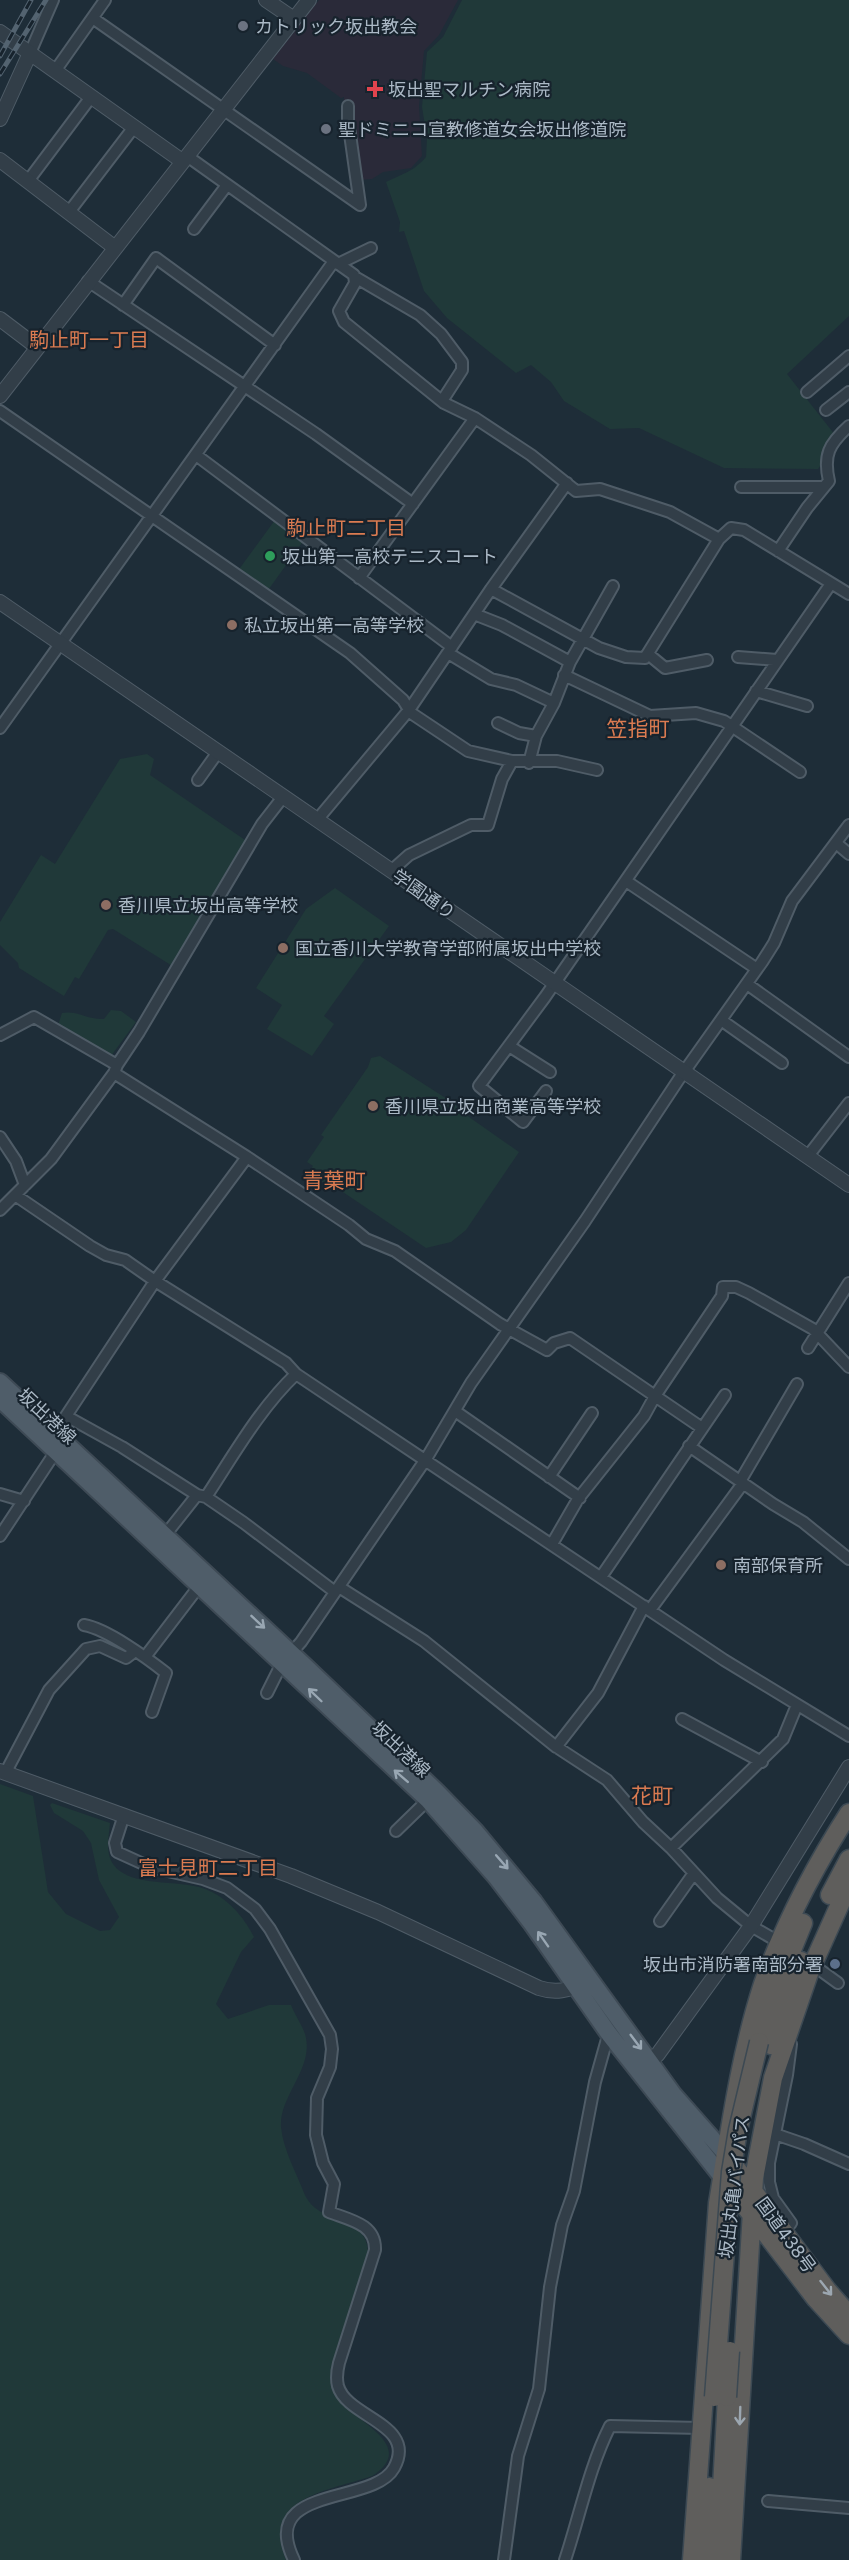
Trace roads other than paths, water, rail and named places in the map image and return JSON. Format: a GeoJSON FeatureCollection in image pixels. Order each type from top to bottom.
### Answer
{"type":"FeatureCollection","features":[{"type":"Feature","properties":{"kind":"highway"},"geometry":{"type":"LineString","coordinates":[[692,2560],[718,2203],[725,2153],[747,2044],[763,1985],[812,1877],[849,1813]]}},
{"type":"Feature","properties":{"kind":"highway","name":"坂出丸亀バイパス"},"geometry":{"type":"LineString","coordinates":[[705,2560],[740,2197],[765,2044],[795,1940],[849,1834]]}},
{"type":"Feature","properties":{"kind":"highway","name":"坂出丸亀バイパス"},"geometry":{"type":"LineString","coordinates":[[765,2044],[828,1898],[849,1859]]}},
{"type":"Feature","properties":{"kind":"highway"},"geometry":{"type":"LineString","coordinates":[[731,2560],[751,2217],[754,2190],[769,2132],[773,2078],[810,1962],[849,1884]]}},
{"type":"Feature","properties":{"kind":"highway","name":"国道438号"},"geometry":{"type":"LineString","coordinates":[[725,2153],[754,2190],[779,2244],[831,2317],[849,2335]]}},
{"type":"Feature","properties":{"kind":"highway","name":"国道438号"},"geometry":{"type":"LineString","coordinates":[[722,2176],[751,2217],[849,2315]]}},
{"type":"Feature","properties":{"kind":"highway"},"geometry":{"type":"LineString","coordinates":[[749,2254],[757,2248],[779,2244]]}},
{"type":"Feature","properties":{"kind":"highway","name":"坂出丸亀バイパス"},"geometry":{"type":"LineString","coordinates":[[718,2560],[721,2397]]}},
{"type":"Feature","properties":{"kind":"main road","name":"坂出港線"},"geometry":{"type":"LineString","coordinates":[[0,1382],[56,1443]]}},
{"type":"Feature","properties":{"kind":"main road","name":"坂出港線"},"geometry":{"type":"LineString","coordinates":[[0,1399],[56,1443],[161,1540],[507,1868],[582,1982],[609,2034],[673,2094],[725,2153]]}},
{"type":"Feature","properties":{"kind":"main road","name":"坂出港線"},"geometry":{"type":"LineString","coordinates":[[582,1982],[616,2014],[646,2067],[722,2176]]}},
{"type":"Feature","properties":{"kind":"main road"},"geometry":{"type":"LineString","coordinates":[[704,2129],[720,2129],[733,2113]]}},
{"type":"Feature","properties":{"kind":"street"},"geometry":{"type":"LineString","coordinates":[[0,119],[53,0]]}},
{"type":"Feature","properties":{"kind":"street"},"geometry":{"type":"LineString","coordinates":[[56,71],[105,0]]}},
{"type":"Feature","properties":{"kind":"street"},"geometry":{"type":"LineString","coordinates":[[266,0],[294,19]]}},
{"type":"Feature","properties":{"kind":"street"},"geometry":{"type":"LineString","coordinates":[[0,396],[309,0]]}},
{"type":"Feature","properties":{"kind":"street"},"geometry":{"type":"LineString","coordinates":[[94,19],[360,205],[348,106]]}},
{"type":"Feature","properties":{"kind":"street"},"geometry":{"type":"LineString","coordinates":[[0,32],[134,127],[227,185],[355,278],[420,315],[441,334],[462,362],[462,370],[442,400]]}},
{"type":"Feature","properties":{"kind":"street"},"geometry":{"type":"LineString","coordinates":[[28,181],[91,97]]}},
{"type":"Feature","properties":{"kind":"street"},"geometry":{"type":"LineString","coordinates":[[69,212],[134,127]]}},
{"type":"Feature","properties":{"kind":"street"},"geometry":{"type":"LineString","coordinates":[[0,160],[114,247]]}},
{"type":"Feature","properties":{"kind":"street"},"geometry":{"type":"LineString","coordinates":[[194,229],[227,185]]}},
{"type":"Feature","properties":{"kind":"street"},"geometry":{"type":"LineString","coordinates":[[0,728],[336,263],[371,248]]}},
{"type":"Feature","properties":{"kind":"street"},"geometry":{"type":"LineString","coordinates":[[123,305],[156,258],[275,345]]}},
{"type":"Feature","properties":{"kind":"street"},"geometry":{"type":"LineString","coordinates":[[355,278],[339,311],[341,319],[442,400],[475,418],[531,455],[578,491],[600,489],[670,512],[719,540]]}},
{"type":"Feature","properties":{"kind":"street"},"geometry":{"type":"LineString","coordinates":[[88,281],[244,388],[316,434],[413,504]]}},
{"type":"Feature","properties":{"kind":"street"},"geometry":{"type":"LineString","coordinates":[[2,322],[37,347]]}},
{"type":"Feature","properties":{"kind":"street"},"geometry":{"type":"LineString","coordinates":[[807,392],[849,356]]}},
{"type":"Feature","properties":{"kind":"street"},"geometry":{"type":"LineString","coordinates":[[826,410],[849,392]]}},
{"type":"Feature","properties":{"kind":"street"},"geometry":{"type":"LineString","coordinates":[[0,411],[350,653],[403,700],[409,710],[468,751],[512,761],[529,763],[557,761],[597,770]]}},
{"type":"Feature","properties":{"kind":"street"},"geometry":{"type":"LineString","coordinates":[[359,578],[475,418]]}},
{"type":"Feature","properties":{"kind":"street"},"geometry":{"type":"LineString","coordinates":[[778,551],[829,481],[825,464],[827,453],[849,426]]}},
{"type":"Feature","properties":{"kind":"street"},"geometry":{"type":"LineString","coordinates":[[196,455],[491,679],[516,685],[554,703]]}},
{"type":"Feature","properties":{"kind":"street"},"geometry":{"type":"LineString","coordinates":[[317,820],[409,710],[491,589],[567,483]]}},
{"type":"Feature","properties":{"kind":"street"},"geometry":{"type":"LineString","coordinates":[[741,487],[823,488]]}},
{"type":"Feature","properties":{"kind":"street"},"geometry":{"type":"LineString","coordinates":[[491,589],[599,648],[626,657],[645,658],[719,540],[728,530],[737,528],[778,551],[830,585],[849,594]]}},
{"type":"Feature","properties":{"kind":"street"},"geometry":{"type":"LineString","coordinates":[[546,1091],[523,1122],[479,1086],[554,984],[830,585]]}},
{"type":"Feature","properties":{"kind":"street"},"geometry":{"type":"LineString","coordinates":[[529,763],[536,736],[554,703],[570,662],[613,586]]}},
{"type":"Feature","properties":{"kind":"street","name":"学園通り"},"geometry":{"type":"LineString","coordinates":[[0,603],[849,1185]]}},
{"type":"Feature","properties":{"kind":"street"},"geometry":{"type":"LineString","coordinates":[[474,614],[502,625],[570,662]]}},
{"type":"Feature","properties":{"kind":"street"},"geometry":{"type":"LineString","coordinates":[[648,654],[665,668],[707,660]]}},
{"type":"Feature","properties":{"kind":"street"},"geometry":{"type":"LineString","coordinates":[[738,657],[777,660]]}},
{"type":"Feature","properties":{"kind":"street"},"geometry":{"type":"LineString","coordinates":[[564,675],[650,716],[696,713],[710,716],[731,726],[800,772]]}},
{"type":"Feature","properties":{"kind":"street"},"geometry":{"type":"LineString","coordinates":[[756,691],[807,706]]}},
{"type":"Feature","properties":{"kind":"street"},"geometry":{"type":"LineString","coordinates":[[498,723],[519,733],[536,736]]}},
{"type":"Feature","properties":{"kind":"street"},"geometry":{"type":"LineString","coordinates":[[198,780],[218,752]]}},
{"type":"Feature","properties":{"kind":"street"},"geometry":{"type":"LineString","coordinates":[[391,871],[409,855],[471,825],[488,825],[502,779],[512,761]]}},
{"type":"Feature","properties":{"kind":"street"},"geometry":{"type":"LineString","coordinates":[[0,1210],[51,1159],[116,1069],[262,824],[283,797]]}},
{"type":"Feature","properties":{"kind":"street"},"geometry":{"type":"LineString","coordinates":[[267,1693],[286,1658],[337,1590],[426,1459],[509,1330],[684,1072],[757,969],[774,943],[792,901],[849,825]]}},
{"type":"Feature","properties":{"kind":"street"},"geometry":{"type":"LineString","coordinates":[[836,843],[849,854]]}},
{"type":"Feature","properties":{"kind":"street"},"geometry":{"type":"LineString","coordinates":[[626,881],[757,969]]}},
{"type":"Feature","properties":{"kind":"street"},"geometry":{"type":"LineString","coordinates":[[747,984],[849,1057]]}},
{"type":"Feature","properties":{"kind":"street"},"geometry":{"type":"LineString","coordinates":[[0,1035],[34,1017],[116,1069],[349,1225],[366,1239],[402,1255],[509,1330],[547,1350],[554,1343],[570,1338],[702,1428]]}},
{"type":"Feature","properties":{"kind":"street"},"geometry":{"type":"LineString","coordinates":[[721,1020],[782,1063]]}},
{"type":"Feature","properties":{"kind":"street"},"geometry":{"type":"LineString","coordinates":[[509,1046],[550,1072]]}},
{"type":"Feature","properties":{"kind":"street"},"geometry":{"type":"LineString","coordinates":[[808,1156],[849,1103]]}},
{"type":"Feature","properties":{"kind":"street"},"geometry":{"type":"LineString","coordinates":[[0,1137],[16,1161],[25,1185]]}},
{"type":"Feature","properties":{"kind":"street"},"geometry":{"type":"LineString","coordinates":[[0,1536],[24,1500],[56,1443],[66,1416],[155,1281],[247,1157]]}},
{"type":"Feature","properties":{"kind":"street"},"geometry":{"type":"LineString","coordinates":[[15,1195],[90,1246],[106,1255],[125,1260],[286,1363],[296,1374],[740,1671],[849,1736]]}},
{"type":"Feature","properties":{"kind":"street"},"geometry":{"type":"LineString","coordinates":[[808,1348],[849,1283]]}},
{"type":"Feature","properties":{"kind":"street"},"geometry":{"type":"LineString","coordinates":[[552,1544],[580,1498],[644,1416],[654,1396],[722,1296],[723,1287],[736,1287],[749,1293],[817,1333],[849,1367]]}},
{"type":"Feature","properties":{"kind":"street"},"geometry":{"type":"LineString","coordinates":[[161,1540],[202,1496],[285,1385],[296,1374]]}},
{"type":"Feature","properties":{"kind":"street"},"geometry":{"type":"LineString","coordinates":[[556,1747],[598,1692],[647,1608],[741,1486],[797,1384]]}},
{"type":"Feature","properties":{"kind":"street"},"geometry":{"type":"LineString","coordinates":[[601,1577],[725,1395]]}},
{"type":"Feature","properties":{"kind":"street"},"geometry":{"type":"LineString","coordinates":[[455,1411],[580,1498]]}},
{"type":"Feature","properties":{"kind":"street"},"geometry":{"type":"LineString","coordinates":[[549,1477],[592,1413]]}},
{"type":"Feature","properties":{"kind":"street"},"geometry":{"type":"LineString","coordinates":[[66,1416],[202,1496],[244,1523],[337,1590],[424,1641],[556,1747],[607,1780],[643,1822],[671,1848],[717,1898],[751,1926],[782,1944]]}},
{"type":"Feature","properties":{"kind":"street"},"geometry":{"type":"LineString","coordinates":[[689,1446],[803,1522],[849,1559]]}},
{"type":"Feature","properties":{"kind":"street"},"geometry":{"type":"LineString","coordinates":[[0,1494],[24,1500]]}},
{"type":"Feature","properties":{"kind":"street"},"geometry":{"type":"LineString","coordinates":[[204,1580],[140,1654],[126,1658],[100,1646],[92,1647],[81,1654],[49,1690],[4,1773],[291,1876],[378,1912],[539,1988],[553,1991],[582,1982]]}},
{"type":"Feature","properties":{"kind":"street"},"geometry":{"type":"LineString","coordinates":[[84,1625],[102,1631],[140,1654],[165,1673],[152,1712]]}},
{"type":"Feature","properties":{"kind":"street"},"geometry":{"type":"LineString","coordinates":[[671,1848],[762,1762],[783,1739],[797,1705]]}},
{"type":"Feature","properties":{"kind":"street"},"geometry":{"type":"LineString","coordinates":[[682,1719],[762,1762]]}},
{"type":"Feature","properties":{"kind":"street"},"geometry":{"type":"LineString","coordinates":[[646,2067],[751,1926],[849,1767]]}},
{"type":"Feature","properties":{"kind":"street"},"geometry":{"type":"LineString","coordinates":[[396,1831],[432,1796]]}},
{"type":"Feature","properties":{"kind":"street"},"geometry":{"type":"LineString","coordinates":[[124,1815],[115,1843],[117,1852],[150,1867],[203,1879],[227,1888],[255,1909],[270,1929],[330,2035],[332,2049],[330,2067],[317,2098],[316,2135],[321,2157],[333,2184],[329,2212],[365,2226],[376,2240],[375,2250],[339,2363],[338,2388],[345,2397],[390,2433],[398,2442],[400,2451],[393,2471],[381,2480],[351,2492],[306,2504],[296,2514],[289,2524],[288,2536],[288,2547],[294,2560]]}},
{"type":"Feature","properties":{"kind":"street"},"geometry":{"type":"LineString","coordinates":[[660,1921],[694,1873]]}},
{"type":"Feature","properties":{"kind":"street"},"geometry":{"type":"LineString","coordinates":[[810,1962],[838,1983]]}},
{"type":"Feature","properties":{"kind":"street"},"geometry":{"type":"LineString","coordinates":[[504,2560],[518,2456],[539,2389],[550,2287],[562,2224],[574,2191],[595,2082],[616,2014]]}},
{"type":"Feature","properties":{"kind":"street"},"geometry":{"type":"LineString","coordinates":[[779,2244],[791,2223],[773,2198],[769,2181],[769,2132],[788,2075],[792,2038]]}},
{"type":"Feature","properties":{"kind":"street"},"geometry":{"type":"LineString","coordinates":[[769,2132],[849,2164]]}},
{"type":"Feature","properties":{"kind":"street"},"geometry":{"type":"LineString","coordinates":[[565,2560],[585,2500],[595,2455],[610,2426],[701,2428]]}},
{"type":"Feature","properties":{"kind":"street"},"geometry":{"type":"LineString","coordinates":[[768,2501],[849,2508]]}},
{"type":"Feature","properties":{"kind":"railway"},"geometry":{"type":"LineString","coordinates":[[0,56],[31,0]]}},
{"type":"Feature","properties":{"kind":"railway"},"geometry":{"type":"LineString","coordinates":[[0,74],[46,0]]}},
{"type":"Feature","properties":{"kind":"place","name":"カトリック坂出教会"},"geometry":{"type":"Point","coordinates":[243,26]}},
{"type":"Feature","properties":{"kind":"place","name":"坂出聖マルチン病院"},"geometry":{"type":"Point","coordinates":[375,89]}},
{"type":"Feature","properties":{"kind":"place","name":"聖ドミニコ宣教修道女会坂出修道院"},"geometry":{"type":"Point","coordinates":[326,129]}},
{"type":"Feature","properties":{"kind":"place","name":"坂出第一高校テニスコート"},"geometry":{"type":"Point","coordinates":[270,556]}},
{"type":"Feature","properties":{"kind":"place","name":"私立坂出第一高等学校"},"geometry":{"type":"Point","coordinates":[232,625]}},
{"type":"Feature","properties":{"kind":"place","name":"香川県立坂出高等学校"},"geometry":{"type":"Point","coordinates":[106,905]}},
{"type":"Feature","properties":{"kind":"place","name":"国立香川大学教育学部附属坂出中学校"},"geometry":{"type":"Point","coordinates":[283,948]}},
{"type":"Feature","properties":{"kind":"place","name":"香川県立坂出商業高等学校"},"geometry":{"type":"Point","coordinates":[373,1106]}},
{"type":"Feature","properties":{"kind":"place","name":"南部保育所"},"geometry":{"type":"Point","coordinates":[721,1565]}},
{"type":"Feature","properties":{"kind":"place","name":"坂出市消防署南部分署"},"geometry":{"type":"Point","coordinates":[835,1964]}},
{"type":"Feature","properties":{"kind":"district","name":"駒止町一丁目"},"geometry":{"type":"Point","coordinates":[89,340]}},
{"type":"Feature","properties":{"kind":"district","name":"駒止町二丁目"},"geometry":{"type":"Point","coordinates":[346,528]}},
{"type":"Feature","properties":{"kind":"district","name":"笠指町"},"geometry":{"type":"Point","coordinates":[638,728]}},
{"type":"Feature","properties":{"kind":"district","name":"青葉町"},"geometry":{"type":"Point","coordinates":[334,1180]}},
{"type":"Feature","properties":{"kind":"district","name":"花町"},"geometry":{"type":"Point","coordinates":[652,1795]}},
{"type":"Feature","properties":{"kind":"district","name":"富士見町二丁目"},"geometry":{"type":"Point","coordinates":[208,1868]}}]}
